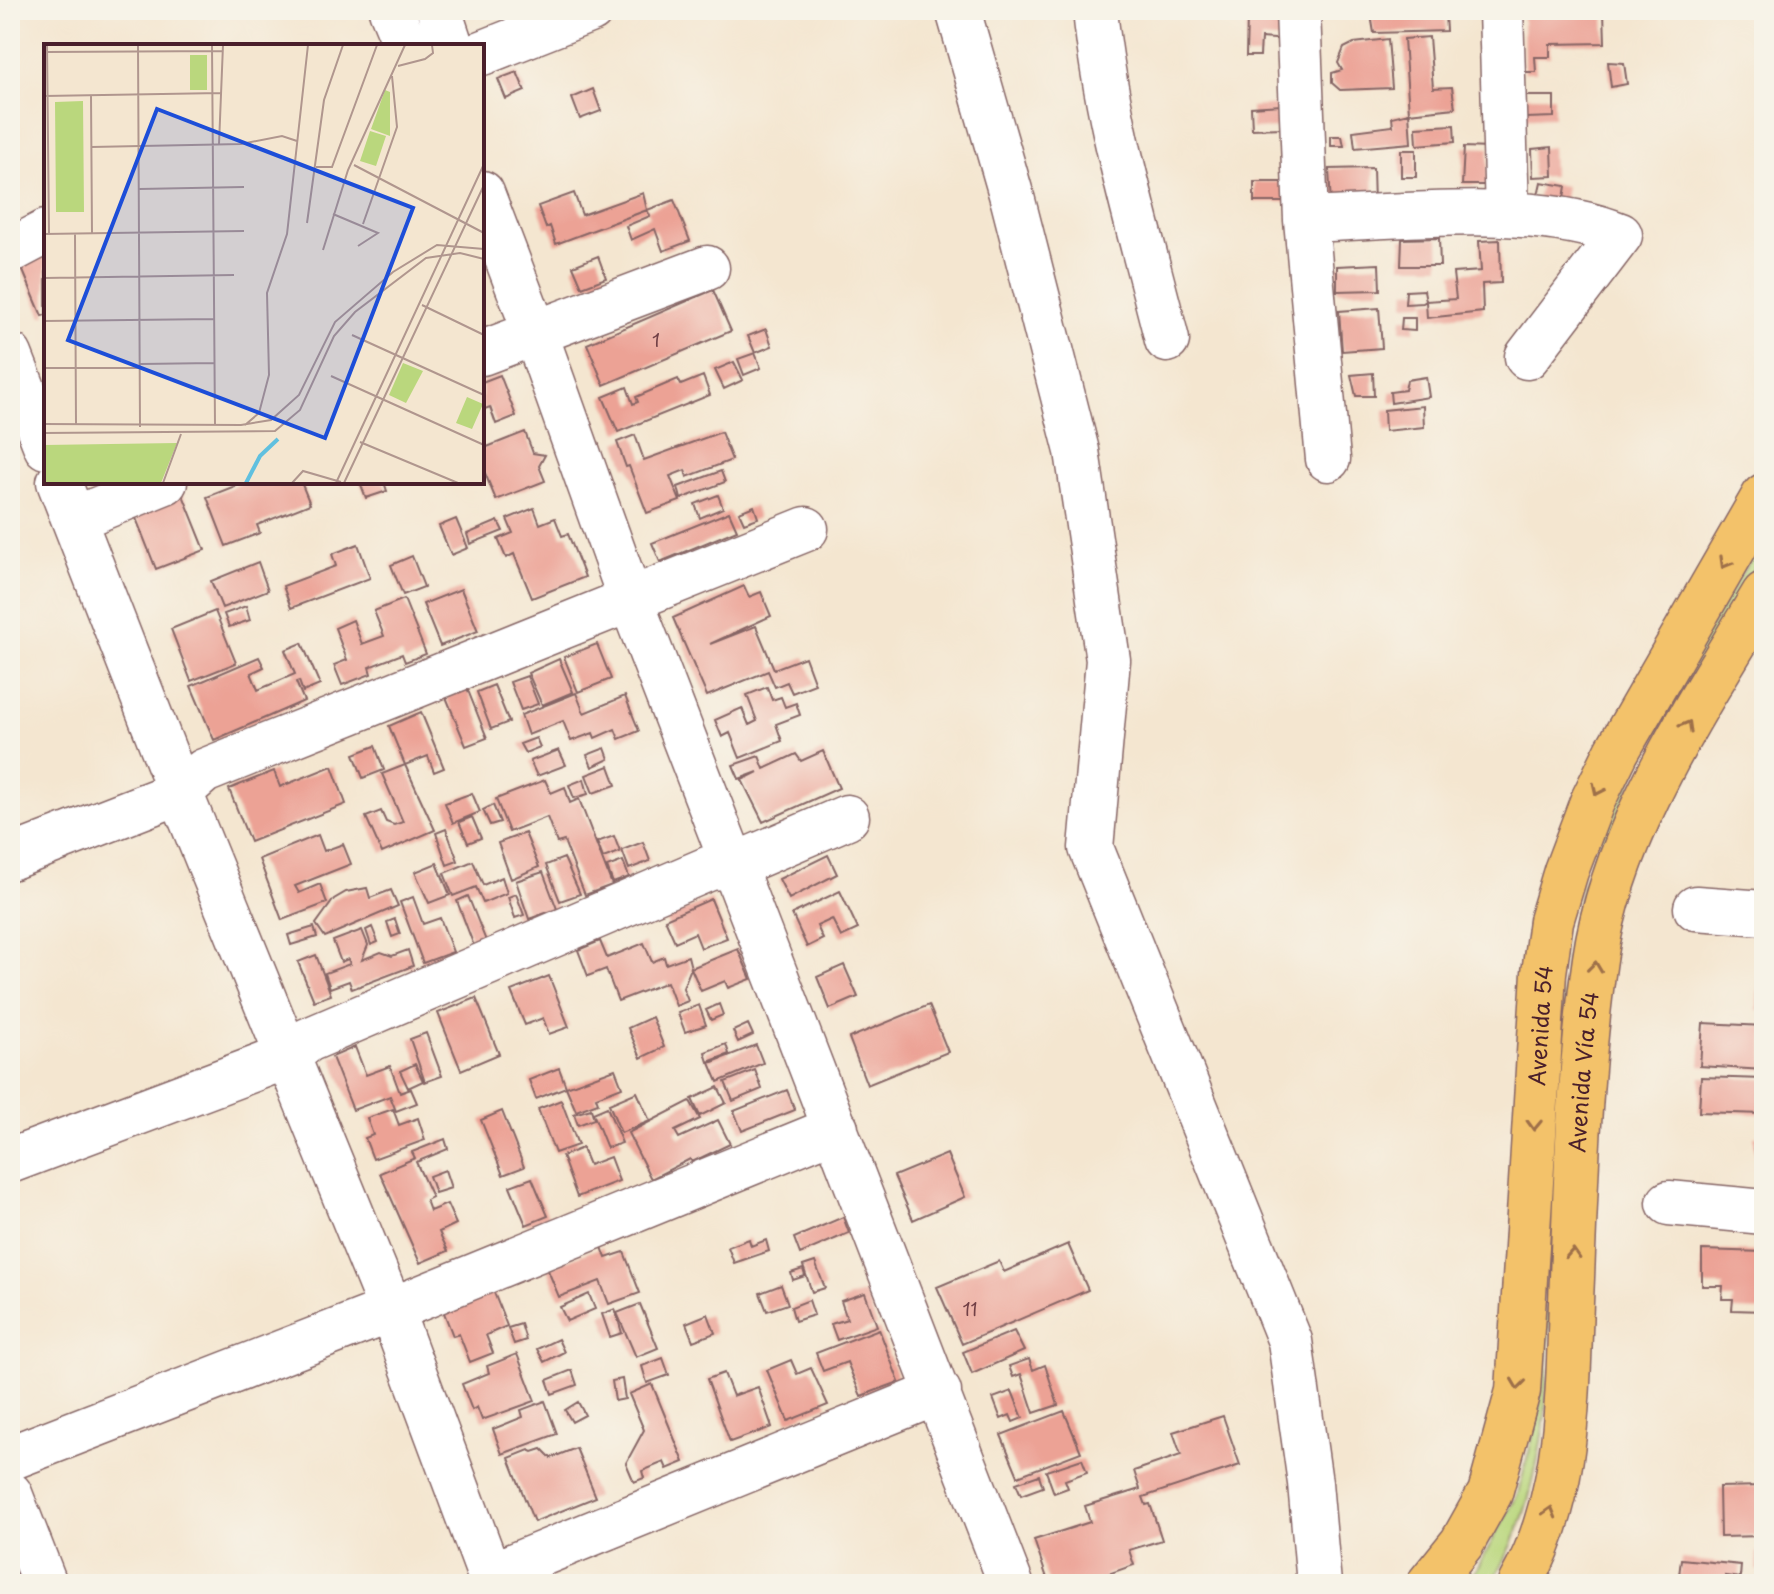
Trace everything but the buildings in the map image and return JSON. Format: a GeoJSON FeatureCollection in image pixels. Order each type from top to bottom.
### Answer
{"type":"FeatureCollection","features":[{"type":"Feature","properties":{"kind":"main road","name":"Avenida 54"},"geometry":{"type":"LineString","coordinates":[[1429,1584],[1462,1543],[1490,1493],[1518,1391],[1544,973],[1551,921],[1566,871],[1592,802],[1617,751],[1764,496]]}},
{"type":"Feature","properties":{"kind":"main road","name":"Avenida Vía 54"},"geometry":{"type":"LineString","coordinates":[[1520,1584],[1545,1527],[1558,1483],[1564,1438],[1587,1031],[1603,923],[1613,883],[1664,765],[1764,594]]}},
{"type":"Feature","properties":{"kind":"street"},"geometry":{"type":"LineString","coordinates":[[391,10],[405,44]]}},
{"type":"Feature","properties":{"kind":"street"},"geometry":{"type":"LineString","coordinates":[[439,10],[450,44]]}},
{"type":"Feature","properties":{"kind":"street"},"geometry":{"type":"LineString","coordinates":[[484,52],[591,10]]}},
{"type":"Feature","properties":{"kind":"street"},"geometry":{"type":"LineString","coordinates":[[958,10],[1013,201],[1077,451],[1108,660],[1091,848],[1290,1341],[1310,1483],[1319,1584]]}},
{"type":"Feature","properties":{"kind":"street"},"geometry":{"type":"LineString","coordinates":[[1095,10],[1114,128],[1167,340]]}},
{"type":"Feature","properties":{"kind":"street"},"geometry":{"type":"LineString","coordinates":[[1298,10],[1306,220],[1328,459]]}},
{"type":"Feature","properties":{"kind":"street"},"geometry":{"type":"LineString","coordinates":[[1501,10],[1507,213]]}},
{"type":"Feature","properties":{"kind":"street"},"geometry":{"type":"LineString","coordinates":[[484,198],[631,601],[1011,1584]]}},
{"type":"Feature","properties":{"kind":"street"},"geometry":{"type":"LineString","coordinates":[[1306,220],[1507,213],[1599,226],[1620,235],[1527,357]]}},
{"type":"Feature","properties":{"kind":"street"},"geometry":{"type":"LineString","coordinates":[[10,251],[44,233]]}},
{"type":"Feature","properties":{"kind":"street"},"geometry":{"type":"LineString","coordinates":[[484,352],[707,268]]}},
{"type":"Feature","properties":{"kind":"street"},"geometry":{"type":"LineString","coordinates":[[10,355],[44,442]]}},
{"type":"Feature","properties":{"kind":"street"},"geometry":{"type":"LineString","coordinates":[[154,484],[67,500],[180,792],[391,1310],[491,1580],[939,1392]]}},
{"type":"Feature","properties":{"kind":"street"},"geometry":{"type":"LineString","coordinates":[[10,858],[180,792],[204,771],[806,529]]}},
{"type":"Feature","properties":{"kind":"street"},"geometry":{"type":"LineString","coordinates":[[10,1161],[286,1057],[308,1040],[710,868],[733,866],[847,817]]}},
{"type":"Feature","properties":{"kind":"street"},"geometry":{"type":"LineString","coordinates":[[1696,908],[1764,913]]}},
{"type":"Feature","properties":{"kind":"street"},"geometry":{"type":"LineString","coordinates":[[10,1458],[391,1310],[836,1128]]}},
{"type":"Feature","properties":{"kind":"street"},"geometry":{"type":"LineString","coordinates":[[1669,1203],[1764,1212]]}},
{"type":"Feature","properties":{"kind":"street"},"geometry":{"type":"LineString","coordinates":[[10,1494],[45,1584]]}},
{"type":"Feature","properties":{"kind":"green space"},"geometry":{"type":"Polygon","coordinates":[[[1764,536],[1764,552],[1639,764],[1591,882],[1567,984],[1545,1415],[1538,1459],[1520,1523],[1491,1584],[1466,1584],[1518,1494],[1539,1413],[1546,1315],[1553,1100],[1568,939],[1584,880],[1632,760],[1764,536]]]}}]}
